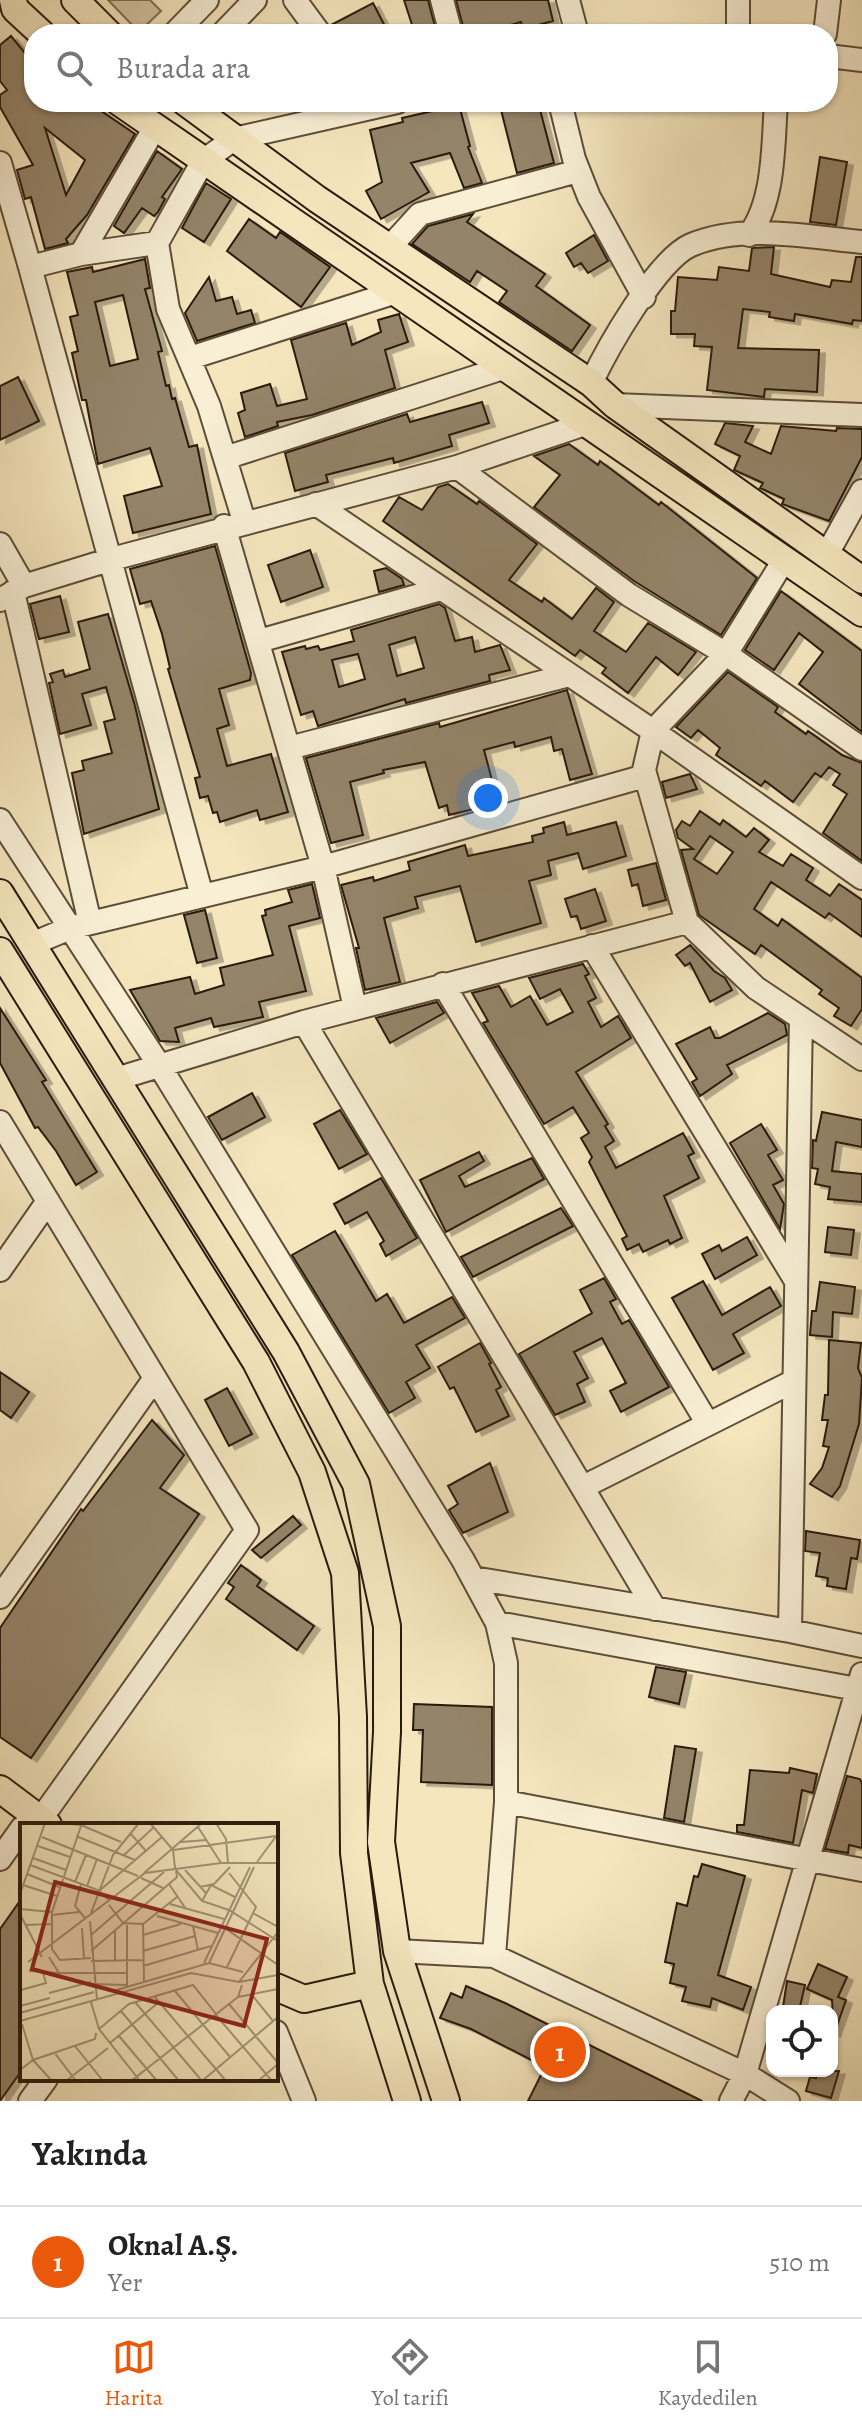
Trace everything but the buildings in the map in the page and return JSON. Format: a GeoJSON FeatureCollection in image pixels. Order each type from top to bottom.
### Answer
{"type":"FeatureCollection","features":[{"type":"Feature","properties":{"kind":"main road"},"geometry":{"type":"LineString","coordinates":[[13,0],[15,9],[31,24]]}},
{"type":"Feature","properties":{"kind":"main road"},"geometry":{"type":"LineString","coordinates":[[75,0],[99,24]]}},
{"type":"Feature","properties":{"kind":"main road"},"geometry":{"type":"LineString","coordinates":[[132,112],[862,613]]}},
{"type":"Feature","properties":{"kind":"main road"},"geometry":{"type":"LineString","coordinates":[[198,112],[389,248],[591,383],[615,405],[862,580]]}},
{"type":"Feature","properties":{"kind":"main road"},"geometry":{"type":"LineString","coordinates":[[0,893],[286,1352],[356,1484],[387,1626],[387,1732],[381,1842],[397,1951],[446,2101]]}},
{"type":"Feature","properties":{"kind":"main road"},"geometry":{"type":"LineString","coordinates":[[0,951],[256,1362],[312,1472],[345,1573],[353,1717],[354,1853],[370,1984],[407,2101]]}},
{"type":"Feature","properties":{"kind":"main road"},"geometry":{"type":"LineString","coordinates":[[0,1789],[33,1822]]}},
{"type":"Feature","properties":{"kind":"main road"},"geometry":{"type":"LineString","coordinates":[[278,1988],[304,1999],[370,1984]]}},
{"type":"Feature","properties":{"kind":"street"},"geometry":{"type":"LineString","coordinates":[[184,24],[207,0]]}},
{"type":"Feature","properties":{"kind":"street"},"geometry":{"type":"LineString","coordinates":[[232,24],[255,0]]}},
{"type":"Feature","properties":{"kind":"street"},"geometry":{"type":"LineString","coordinates":[[295,0],[313,24]]}},
{"type":"Feature","properties":{"kind":"street"},"geometry":{"type":"LineString","coordinates":[[442,0],[448,24]]}},
{"type":"Feature","properties":{"kind":"street"},"geometry":{"type":"LineString","coordinates":[[568,0],[574,24]]}},
{"type":"Feature","properties":{"kind":"street"},"geometry":{"type":"LineString","coordinates":[[738,0],[738,24]]}},
{"type":"Feature","properties":{"kind":"street"},"geometry":{"type":"LineString","coordinates":[[826,24],[829,0]]}},
{"type":"Feature","properties":{"kind":"street"},"geometry":{"type":"LineString","coordinates":[[838,57],[862,60]]}},
{"type":"Feature","properties":{"kind":"street"},"geometry":{"type":"LineString","coordinates":[[347,112],[234,139],[203,161],[157,243],[168,309],[190,358],[225,458],[234,524],[259,641],[323,867],[355,1008]]}},
{"type":"Feature","properties":{"kind":"street"},"geometry":{"type":"LineString","coordinates":[[563,112],[578,171],[644,297]]}},
{"type":"Feature","properties":{"kind":"street"},"geometry":{"type":"LineString","coordinates":[[749,235],[758,222],[770,173],[775,112]]}},
{"type":"Feature","properties":{"kind":"street"},"geometry":{"type":"LineString","coordinates":[[81,254],[154,129]]}},
{"type":"Feature","properties":{"kind":"street"},"geometry":{"type":"LineString","coordinates":[[0,163],[112,559],[202,896]]}},
{"type":"Feature","properties":{"kind":"street"},"geometry":{"type":"LineString","coordinates":[[389,248],[420,214],[578,171]]}},
{"type":"Feature","properties":{"kind":"street"},"geometry":{"type":"LineString","coordinates":[[591,383],[609,344],[670,262],[689,246],[749,235],[862,242]]}},
{"type":"Feature","properties":{"kind":"street"},"geometry":{"type":"LineString","coordinates":[[30,267],[81,254],[157,243]]}},
{"type":"Feature","properties":{"kind":"street"},"geometry":{"type":"LineString","coordinates":[[190,358],[396,292]]}},
{"type":"Feature","properties":{"kind":"street"},"geometry":{"type":"LineString","coordinates":[[225,458],[503,368]]}},
{"type":"Feature","properties":{"kind":"street"},"geometry":{"type":"LineString","coordinates":[[615,405],[862,415]]}},
{"type":"Feature","properties":{"kind":"street"},"geometry":{"type":"LineString","coordinates":[[12,593],[112,559],[234,524],[457,467],[588,423]]}},
{"type":"Feature","properties":{"kind":"street"},"geometry":{"type":"LineString","coordinates":[[457,467],[629,595],[726,654],[862,749]]}},
{"type":"Feature","properties":{"kind":"street"},"geometry":{"type":"LineString","coordinates":[[826,556],[862,491]]}},
{"type":"Feature","properties":{"kind":"street"},"geometry":{"type":"LineString","coordinates":[[316,504],[653,731],[862,878]]}},
{"type":"Feature","properties":{"kind":"street"},"geometry":{"type":"LineString","coordinates":[[0,544],[80,926]]}},
{"type":"Feature","properties":{"kind":"street"},"geometry":{"type":"LineString","coordinates":[[784,560],[726,654],[653,731],[645,776],[687,922],[756,988],[862,1059]]}},
{"type":"Feature","properties":{"kind":"street"},"geometry":{"type":"LineString","coordinates":[[259,641],[441,589]]}},
{"type":"Feature","properties":{"kind":"street"},"geometry":{"type":"LineString","coordinates":[[289,748],[569,675]]}},
{"type":"Feature","properties":{"kind":"street"},"geometry":{"type":"LineString","coordinates":[[32,944],[80,926],[323,867],[645,776]]}},
{"type":"Feature","properties":{"kind":"street"},"geometry":{"type":"LineString","coordinates":[[0,820],[80,926],[159,1065],[473,1578],[497,1623],[506,1663],[506,1802],[494,1956]]}},
{"type":"Feature","properties":{"kind":"street"},"geometry":{"type":"LineString","coordinates":[[116,1079],[304,1022],[687,922]]}},
{"type":"Feature","properties":{"kind":"street"},"geometry":{"type":"LineString","coordinates":[[592,946],[796,1281]]}},
{"type":"Feature","properties":{"kind":"street"},"geometry":{"type":"LineString","coordinates":[[443,984],[708,1424]]}},
{"type":"Feature","properties":{"kind":"street"},"geometry":{"type":"LineString","coordinates":[[790,1631],[801,1018]]}},
{"type":"Feature","properties":{"kind":"street"},"geometry":{"type":"LineString","coordinates":[[304,1022],[655,1609]]}},
{"type":"Feature","properties":{"kind":"street"},"geometry":{"type":"LineString","coordinates":[[0,1122],[247,1530],[33,1822]]}},
{"type":"Feature","properties":{"kind":"street"},"geometry":{"type":"LineString","coordinates":[[3,1260],[48,1201]]}},
{"type":"Feature","properties":{"kind":"street"},"geometry":{"type":"LineString","coordinates":[[0,1597],[155,1378]]}},
{"type":"Feature","properties":{"kind":"street"},"geometry":{"type":"LineString","coordinates":[[583,1487],[794,1381]]}},
{"type":"Feature","properties":{"kind":"street"},"geometry":{"type":"LineString","coordinates":[[473,1578],[862,1646]]}},
{"type":"Feature","properties":{"kind":"street"},"geometry":{"type":"LineString","coordinates":[[497,1623],[861,1684],[745,2074],[731,2101]]}},
{"type":"Feature","properties":{"kind":"street"},"geometry":{"type":"LineString","coordinates":[[506,1802],[862,1870]]}},
{"type":"Feature","properties":{"kind":"street"},"geometry":{"type":"LineString","coordinates":[[0,1859],[20,1837]]}},
{"type":"Feature","properties":{"kind":"street"},"geometry":{"type":"LineString","coordinates":[[397,1951],[494,1956],[745,2074],[788,2101]]}},
{"type":"Feature","properties":{"kind":"street"},"geometry":{"type":"LineString","coordinates":[[278,2037],[303,2101]]}},
{"type":"Feature","properties":{"kind":"street"},"geometry":{"type":"LineString","coordinates":[[30,2101],[45,2081]]}},
{"type":"Feature","properties":{"kind":"shaded area"},"geometry":{"type":"Polygon","coordinates":[[[108,0],[150,0],[161,11],[147,24],[131,24],[108,0]]]}},
{"type":"Feature","properties":{"kind":"place","name":"Oknal A.Ş."},"geometry":{"type":"Point","coordinates":[560,2052]}}]}
